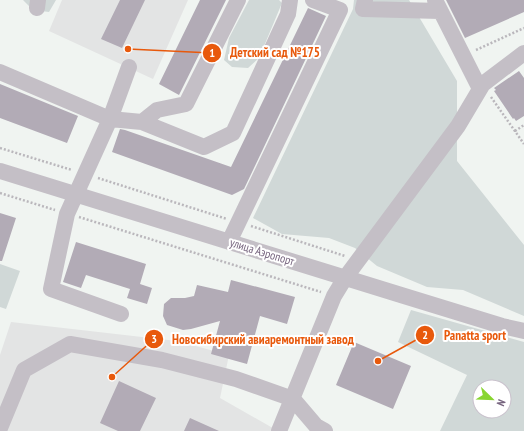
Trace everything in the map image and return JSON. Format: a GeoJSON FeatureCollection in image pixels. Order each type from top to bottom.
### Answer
{"type":"FeatureCollection","features":[{"type":"Feature","properties":{"kind":"street"},"geometry":{"type":"LineString","coordinates":[[142,122],[157,110],[186,104],[238,0]]}},
{"type":"Feature","properties":{"kind":"street"},"geometry":{"type":"LineString","coordinates":[[0,72],[110,119],[142,122],[204,147],[233,133],[288,14],[290,0]]}},
{"type":"Feature","properties":{"kind":"street"},"geometry":{"type":"LineString","coordinates":[[229,242],[340,10],[313,0]]}},
{"type":"Feature","properties":{"kind":"street"},"geometry":{"type":"LineString","coordinates":[[364,0],[363,9],[438,5],[483,86]]}},
{"type":"Feature","properties":{"kind":"street"},"geometry":{"type":"LineString","coordinates":[[279,431],[334,296],[345,278],[458,126],[483,86],[524,53]]}},
{"type":"Feature","properties":{"kind":"street"},"geometry":{"type":"LineString","coordinates":[[122,314],[51,289],[68,214],[75,194],[110,119],[129,68]]}},
{"type":"Feature","properties":{"kind":"street","name":"улица Аэропорт"},"geometry":{"type":"LineString","coordinates":[[0,171],[502,326],[524,331]]}},
{"type":"Feature","properties":{"kind":"street"},"geometry":{"type":"LineString","coordinates":[[0,428],[24,370],[70,344],[162,360],[236,380],[293,399],[316,426],[325,431]]}},
{"type":"Feature","properties":{"kind":"path"},"geometry":{"type":"LineString","coordinates":[[469,52],[524,28]]}},
{"type":"Feature","properties":{"kind":"path"},"geometry":{"type":"LineString","coordinates":[[483,86],[524,144]]}},
{"type":"Feature","properties":{"kind":"path"},"geometry":{"type":"LineString","coordinates":[[515,131],[524,125]]}},
{"type":"Feature","properties":{"kind":"path"},"geometry":{"type":"LineString","coordinates":[[0,148],[357,260]]}},
{"type":"Feature","properties":{"kind":"path"},"geometry":{"type":"LineString","coordinates":[[0,193],[334,296]]}},
{"type":"Feature","properties":{"kind":"shaded area"},"geometry":{"type":"Polygon","coordinates":[[[23,0],[56,0],[49,12],[33,10],[23,0]]]}},
{"type":"Feature","properties":{"kind":"shaded area"},"geometry":{"type":"Polygon","coordinates":[[[62,0],[188,0],[153,79],[49,31],[62,0]]]}},
{"type":"Feature","properties":{"kind":"shaded area"},"geometry":{"type":"Polygon","coordinates":[[[249,0],[279,0],[282,3],[259,58],[248,68],[232,67],[224,60],[229,38],[249,0]]]}},
{"type":"Feature","properties":{"kind":"shaded area"},"geometry":{"type":"Polygon","coordinates":[[[354,0],[409,0],[457,81],[457,161],[524,245],[524,316],[463,290],[427,287],[377,266],[355,248],[329,238],[282,234],[253,218],[353,9],[354,0]]]}},
{"type":"Feature","properties":{"kind":"shaded area"},"geometry":{"type":"Polygon","coordinates":[[[0,264],[20,271],[6,309],[0,307],[0,264]]]}},
{"type":"Feature","properties":{"kind":"shaded area"},"geometry":{"type":"Polygon","coordinates":[[[411,310],[524,342],[524,431],[440,431],[467,375],[398,342],[411,310]]]}},
{"type":"Feature","properties":{"kind":"shaded area"},"geometry":{"type":"Polygon","coordinates":[[[11,322],[177,341],[229,355],[220,398],[278,431],[0,431],[0,355],[11,322]]]}},
{"type":"Feature","properties":{"kind":"building"},"geometry":{"type":"Polygon","coordinates":[[[120,0],[145,0],[122,48],[101,39],[120,0]]]}},
{"type":"Feature","properties":{"kind":"building"},"geometry":{"type":"Polygon","coordinates":[[[200,0],[226,0],[179,95],[159,84],[200,0]]]}},
{"type":"Feature","properties":{"kind":"building"},"geometry":{"type":"Polygon","coordinates":[[[446,0],[524,0],[524,12],[465,38],[446,0]]]}},
{"type":"Feature","properties":{"kind":"building"},"geometry":{"type":"Polygon","coordinates":[[[308,8],[326,16],[244,189],[232,195],[112,152],[120,129],[231,167],[308,8]]]}},
{"type":"Feature","properties":{"kind":"building"},"geometry":{"type":"Polygon","coordinates":[[[519,71],[524,78],[524,116],[516,121],[514,118],[513,119],[494,91],[496,90],[494,88],[519,71]]]}},
{"type":"Feature","properties":{"kind":"building"},"geometry":{"type":"Polygon","coordinates":[[[0,84],[78,116],[67,143],[0,118],[0,84]]]}},
{"type":"Feature","properties":{"kind":"building"},"geometry":{"type":"Polygon","coordinates":[[[0,213],[16,218],[2,261],[0,261],[0,213]]]}},
{"type":"Feature","properties":{"kind":"building"},"geometry":{"type":"Polygon","coordinates":[[[76,242],[146,264],[140,284],[152,288],[147,304],[127,298],[130,289],[86,275],[81,288],[63,282],[76,242]]]}},
{"type":"Feature","properties":{"kind":"building"},"geometry":{"type":"Polygon","coordinates":[[[231,280],[295,297],[287,324],[260,316],[247,364],[211,354],[220,321],[183,330],[167,325],[163,316],[164,304],[171,298],[185,298],[194,296],[197,285],[228,292],[231,280]]]}},
{"type":"Feature","properties":{"kind":"building"},"geometry":{"type":"Polygon","coordinates":[[[354,342],[411,366],[393,409],[336,385],[354,342]]]}},
{"type":"Feature","properties":{"kind":"building"},"geometry":{"type":"Polygon","coordinates":[[[119,381],[156,398],[140,431],[118,431],[100,423],[119,381]]]}},
{"type":"Feature","properties":{"kind":"building"},"geometry":{"type":"Polygon","coordinates":[[[190,418],[219,431],[184,431],[190,418]]]}},
{"type":"Feature","properties":{"kind":"place","name":"Детский сад №175"},"geometry":{"type":"Point","coordinates":[128,49]}},
{"type":"Feature","properties":{"kind":"place","name":"Panatta sport"},"geometry":{"type":"Point","coordinates":[378,361]}},
{"type":"Feature","properties":{"kind":"place","name":"Новосибирский авиаремонтный завод"},"geometry":{"type":"Point","coordinates":[112,377]}}]}
